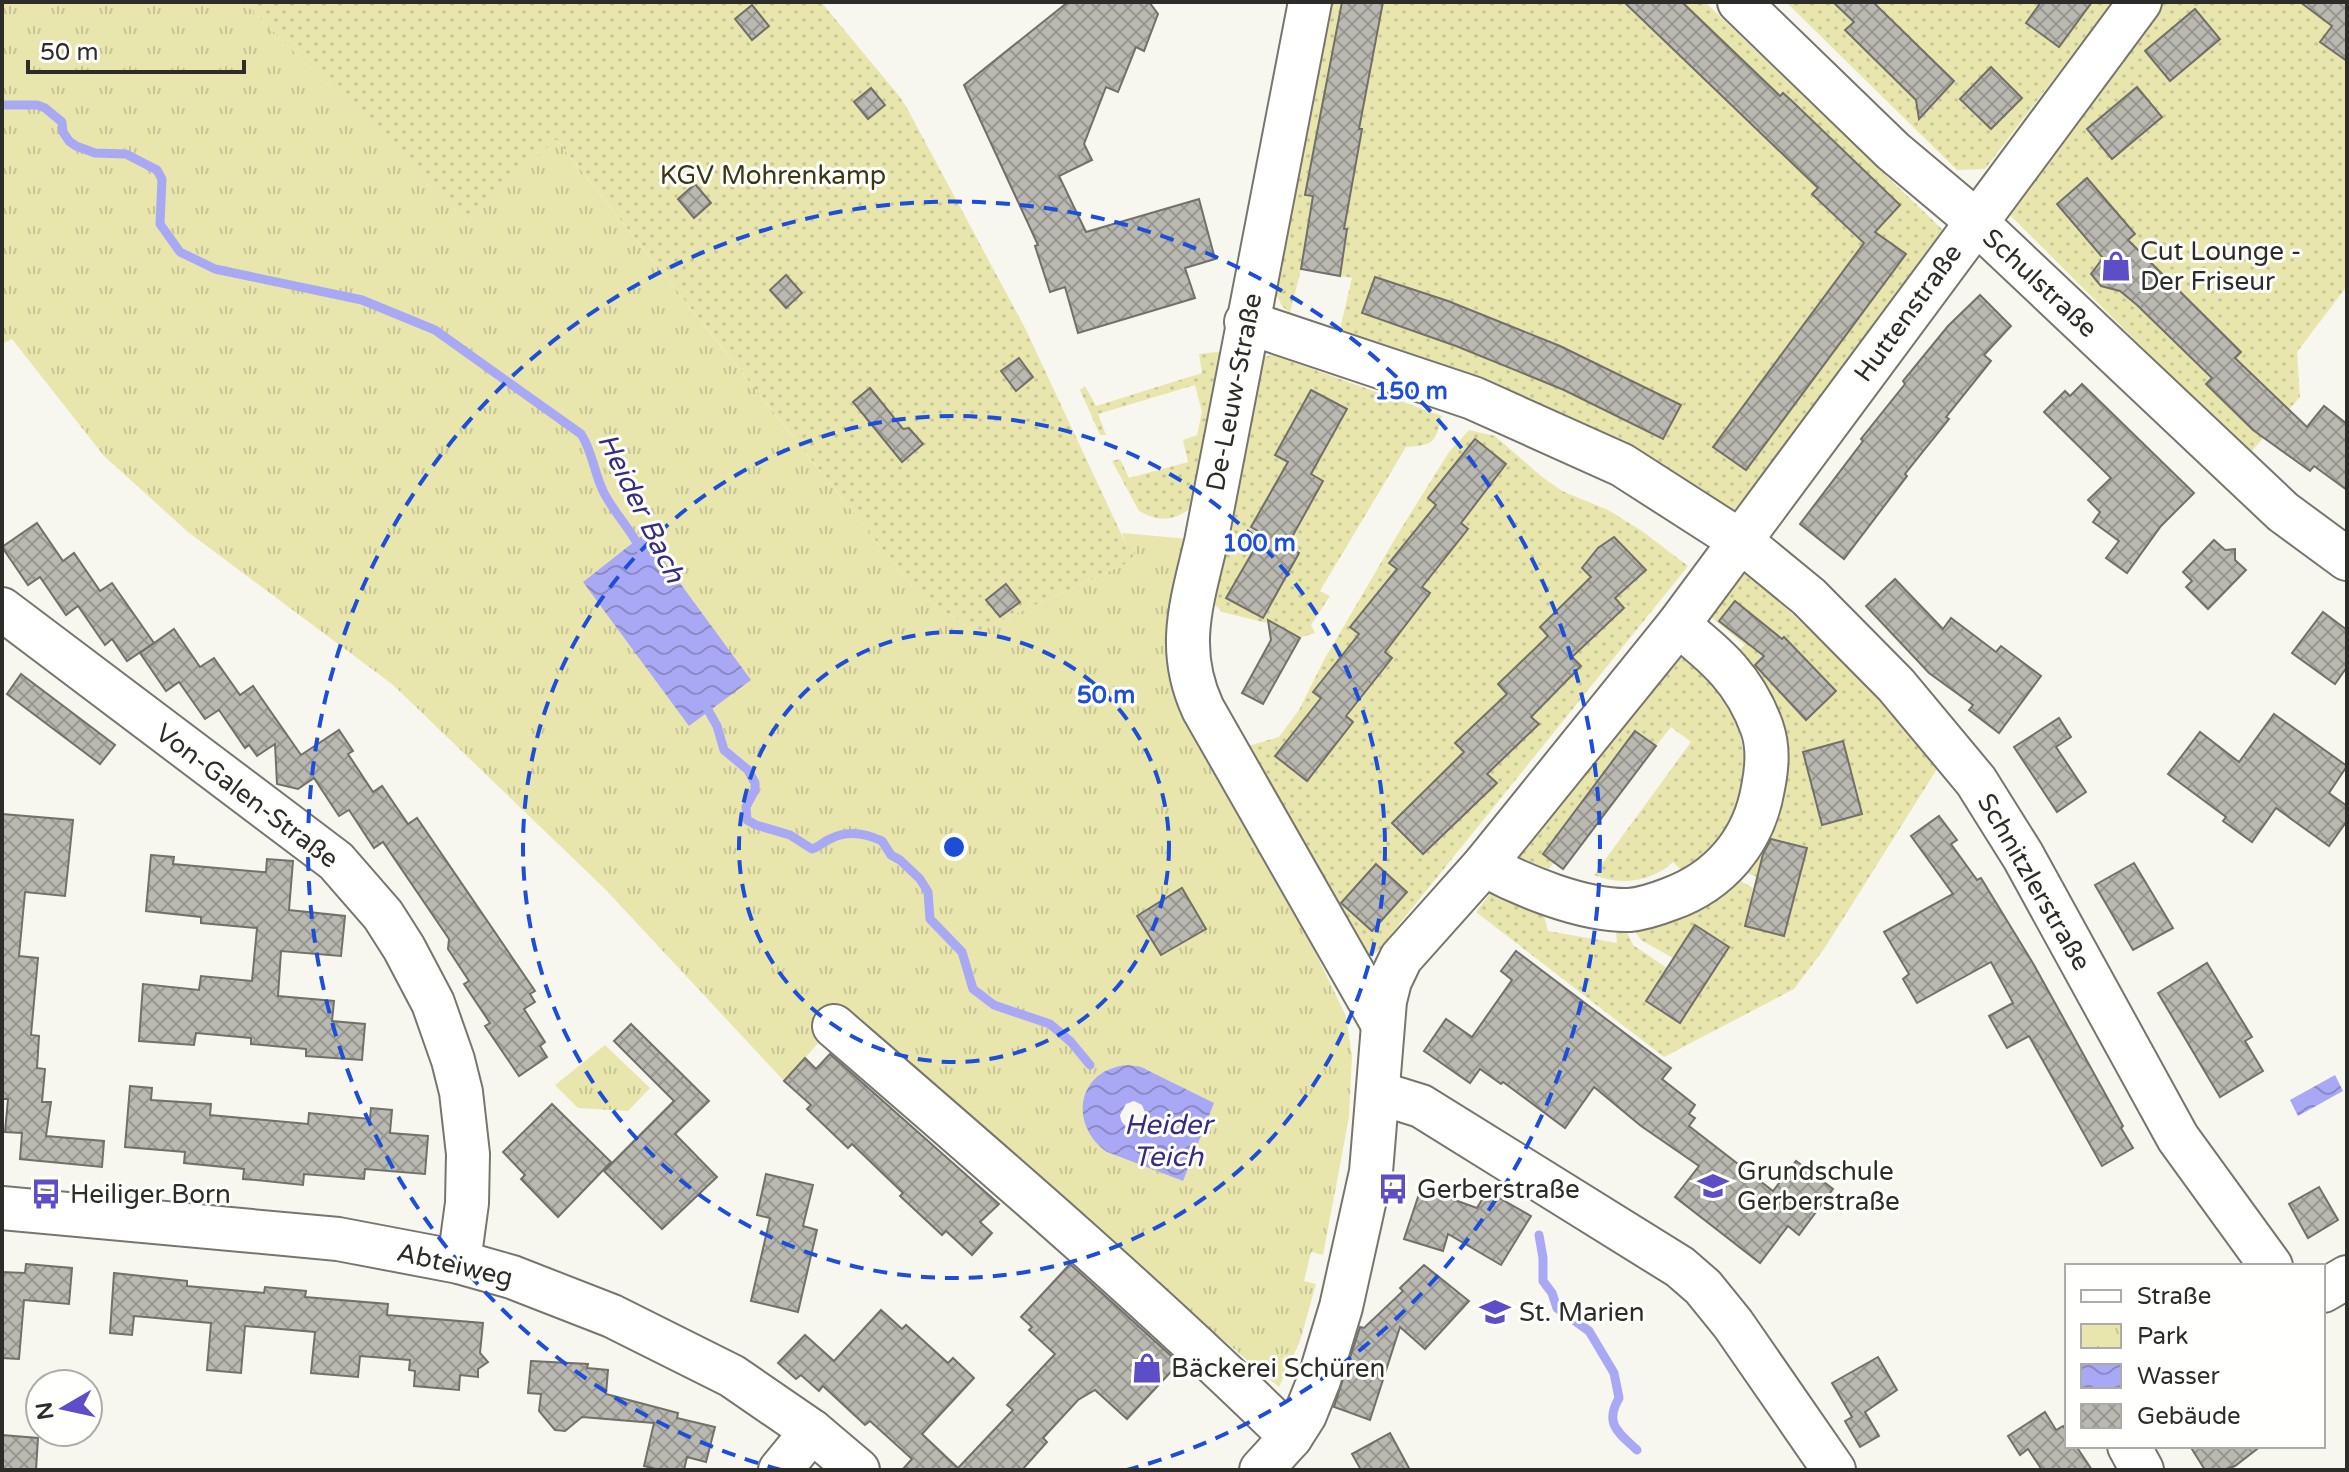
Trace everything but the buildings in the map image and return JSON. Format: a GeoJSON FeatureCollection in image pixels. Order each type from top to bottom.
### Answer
{"type":"FeatureCollection","features":[{"type":"Feature","properties":{"kind":"street","name":"De-Leuw-Straße"},"geometry":{"type":"LineString","coordinates":[[1310,2],[1186,641],[1191,680],[1203,709],[1382,1023]]}},
{"type":"Feature","properties":{"kind":"street","name":"Schulstraße"},"geometry":{"type":"LineString","coordinates":[[1739,2],[1893,151],[1975,222],[2283,512],[2347,559]]}},
{"type":"Feature","properties":{"kind":"street","name":"Huttenstraße"},"geometry":{"type":"LineString","coordinates":[[1379,1093],[1382,1023],[1390,981],[1401,958],[1484,865],[1678,625],[2140,2]]}},
{"type":"Feature","properties":{"kind":"street","name":"Schnitzlerstraße"},"geometry":{"type":"LineString","coordinates":[[1246,322],[1473,398],[1622,465],[1742,542],[1809,597],[1896,685],[1976,781],[2030,869],[2178,1138],[2270,1264]]}},
{"type":"Feature","properties":{"kind":"street","name":"Von-Galen-Straße"},"geometry":{"type":"LineString","coordinates":[[2,609],[336,861],[383,915],[433,1003],[461,1092],[468,1154],[467,1203],[459,1262]]}},
{"type":"Feature","properties":{"kind":"street"},"geometry":{"type":"LineString","coordinates":[[1484,865],[1522,885],[1556,896],[1595,906],[1629,910],[1687,893],[1713,877],[1736,853],[1752,826],[1762,799],[1767,770],[1763,730],[1736,678],[1720,659],[1678,625]]}},
{"type":"Feature","properties":{"kind":"street"},"geometry":{"type":"LineString","coordinates":[[834,1026],[1056,1218],[1242,1387],[1291,1437]]}},
{"type":"Feature","properties":{"kind":"street"},"geometry":{"type":"LineString","coordinates":[[1261,1470],[1291,1437],[1305,1415],[1319,1380],[1341,1307],[1371,1172],[1379,1093],[1421,1106],[1680,1267],[1703,1287],[1733,1324],[1834,1470]]}},
{"type":"Feature","properties":{"kind":"street","name":"Abteiweg"},"geometry":{"type":"LineString","coordinates":[[2,1208],[338,1239],[459,1262],[512,1277],[571,1298],[668,1342],[744,1383],[812,1431],[858,1470]]}},
{"type":"Feature","properties":{"kind":"street"},"geometry":{"type":"LineString","coordinates":[[2325,1290],[2347,1277]]}},
{"type":"Feature","properties":{"kind":"street"},"geometry":{"type":"LineString","coordinates":[[780,1470],[812,1431]]}},
{"type":"Feature","properties":{"kind":"street"},"geometry":{"type":"LineString","coordinates":[[2130,1448],[2142,1470]]}},
{"type":"Feature","properties":{"kind":"green space"},"geometry":{"type":"Polygon","coordinates":[[[2,2],[243,2],[468,223],[556,139],[918,594],[976,632],[1132,561],[1135,546],[1125,542],[1122,533],[1189,539],[1173,626],[1272,863],[1346,1016],[1352,1056],[1349,1117],[1323,1255],[1311,1252],[1304,1281],[1316,1284],[1300,1341],[1279,1387],[841,1018],[784,1081],[605,889],[392,684],[188,532],[104,456],[12,339],[2,344],[2,2]],[[643,535],[637,541],[690,726],[643,535]],[[1128,1065],[1106,1070],[1107,1152],[1183,1181],[1128,1065]]]}},
{"type":"Feature","properties":{"kind":"green space","name":"KGV Mohrenkamp"},"geometry":{"type":"Polygon","coordinates":[[[243,2],[821,2],[908,110],[1025,328],[1125,542],[1135,545],[1132,561],[976,632],[918,594],[557,140],[468,223],[243,2]]]}},
{"type":"Feature","properties":{"kind":"green space"},"geometry":{"type":"Polygon","coordinates":[[[1329,2],[1705,2],[1946,233],[1734,515],[1609,440],[1531,400],[1460,371],[1340,329],[1352,278],[1301,269],[1290,313],[1282,306],[1274,282],[1329,2]]]}},
{"type":"Feature","properties":{"kind":"green space"},"geometry":{"type":"Polygon","coordinates":[[[1786,2],[2112,2],[1985,169],[1957,170],[1786,2]]]}},
{"type":"Feature","properties":{"kind":"green space"},"geometry":{"type":"Polygon","coordinates":[[[2154,2],[2300,2],[2332,26],[2347,6],[2347,286],[2297,352],[2300,397],[2249,454],[2007,212],[2154,2]]]}},
{"type":"Feature","properties":{"kind":"green space"},"geometry":{"type":"Polygon","coordinates":[[[1226,351],[1196,504],[1176,517],[1162,519],[1139,511],[1112,461],[1120,459],[1129,478],[1188,462],[1183,440],[1197,435],[1202,412],[1195,385],[1098,414],[1106,435],[1100,435],[1080,390],[1085,386],[1096,406],[1202,373],[1199,354],[1226,351]]]}},
{"type":"Feature","properties":{"kind":"green space"},"geometry":{"type":"Polygon","coordinates":[[[1274,355],[1442,416],[1432,441],[1406,447],[1320,591],[1330,596],[1311,625],[1315,633],[1302,637],[1279,626],[1222,612],[1208,598],[1263,357],[1274,355]]]}},
{"type":"Feature","properties":{"kind":"green space"},"geometry":{"type":"Polygon","coordinates":[[[1469,430],[1495,436],[1562,491],[1608,510],[1688,566],[1376,953],[1356,953],[1231,751],[1279,737],[1299,710],[1324,660],[1399,532],[1449,452],[1469,430]]]}},
{"type":"Feature","properties":{"kind":"green space"},"geometry":{"type":"Polygon","coordinates":[[[1745,570],[1863,680],[1937,769],[1824,949],[1794,989],[1664,1057],[1476,912],[1495,887],[1540,901],[1548,931],[1617,943],[1615,919],[1620,918],[1633,945],[1667,968],[1646,1002],[1680,1023],[1729,947],[1695,925],[1673,958],[1641,940],[1628,919],[1727,873],[1753,888],[1745,926],[1784,936],[1806,848],[1768,839],[1757,877],[1731,867],[1770,801],[1731,657],[1745,645],[1706,613],[1745,570]]]}},
{"type":"Feature","properties":{"kind":"green space"},"geometry":{"type":"Polygon","coordinates":[[[1674,651],[1721,685],[1734,708],[1746,778],[1735,825],[1689,878],[1673,862],[1655,874],[1635,880],[1614,880],[1594,875],[1691,742],[1671,727],[1656,746],[1635,732],[1543,853],[1554,863],[1535,883],[1507,867],[1674,651]]]}},
{"type":"Feature","properties":{"kind":"green space"},"geometry":{"type":"Polygon","coordinates":[[[605,1045],[650,1088],[628,1111],[578,1108],[555,1085],[605,1045]]]}},
{"type":"Feature","properties":{"kind":"water"},"geometry":{"type":"Polygon","coordinates":[[[644,534],[751,680],[689,726],[583,582],[644,534]]]}},
{"type":"Feature","properties":{"kind":"water","name":"Heider Teich"},"geometry":{"type":"Polygon","coordinates":[[[1128,1065],[1141,1067],[1214,1103],[1183,1181],[1107,1152],[1095,1140],[1083,1113],[1084,1100],[1098,1076],[1128,1065]],[[1134,1101],[1126,1104],[1120,1115],[1124,1124],[1140,1127],[1147,1117],[1142,1105],[1134,1101]]]}},
{"type":"Feature","properties":{"kind":"water"},"geometry":{"type":"Polygon","coordinates":[[[2335,1075],[2343,1091],[2298,1116],[2290,1100],[2335,1075]]]}},
{"type":"Feature","properties":{"kind":"waterway","name":"Heider Bach"},"geometry":{"type":"LineString","coordinates":[[2,105],[37,105],[45,108],[62,122],[63,132],[76,146],[95,153],[126,154],[157,170],[162,179],[160,224],[180,252],[215,269],[362,300],[435,330],[581,434],[604,493],[642,552]]}},
{"type":"Feature","properties":{"kind":"waterway","name":"Heider Bach"},"geometry":{"type":"LineString","coordinates":[[704,703],[717,726],[724,750],[748,770],[755,783],[755,790],[746,807],[747,820],[790,835],[812,849],[836,836],[849,834],[863,834],[882,841],[891,855],[920,879],[928,892],[930,919],[962,952],[973,989],[994,1005],[1050,1024],[1071,1042],[1090,1065]]}},
{"type":"Feature","properties":{"kind":"waterway","name":"Heider Bach"},"geometry":{"type":"LineString","coordinates":[[1539,1235],[1543,1281],[1552,1293],[1557,1308],[1589,1331],[1614,1373],[1619,1398],[1613,1421],[1637,1450]]}},
{"type":"Feature","properties":{"kind":"place","name":"Cut Lounge - Der Friseur"},"geometry":{"type":"Point","coordinates":[2116,266]}},
{"type":"Feature","properties":{"kind":"place","name":"Grundschule Gerberstraße"},"geometry":{"type":"Point","coordinates":[1713,1186]}},
{"type":"Feature","properties":{"kind":"place","name":"Gerberstraße"},"geometry":{"type":"Point","coordinates":[1393,1189]}},
{"type":"Feature","properties":{"kind":"place","name":"Heiliger Born"},"geometry":{"type":"Point","coordinates":[46,1194]}},
{"type":"Feature","properties":{"kind":"place","name":"St. Marien"},"geometry":{"type":"Point","coordinates":[1495,1312]}},
{"type":"Feature","properties":{"kind":"place","name":"Bäckerei Schüren"},"geometry":{"type":"Point","coordinates":[1147,1368]}}]}
